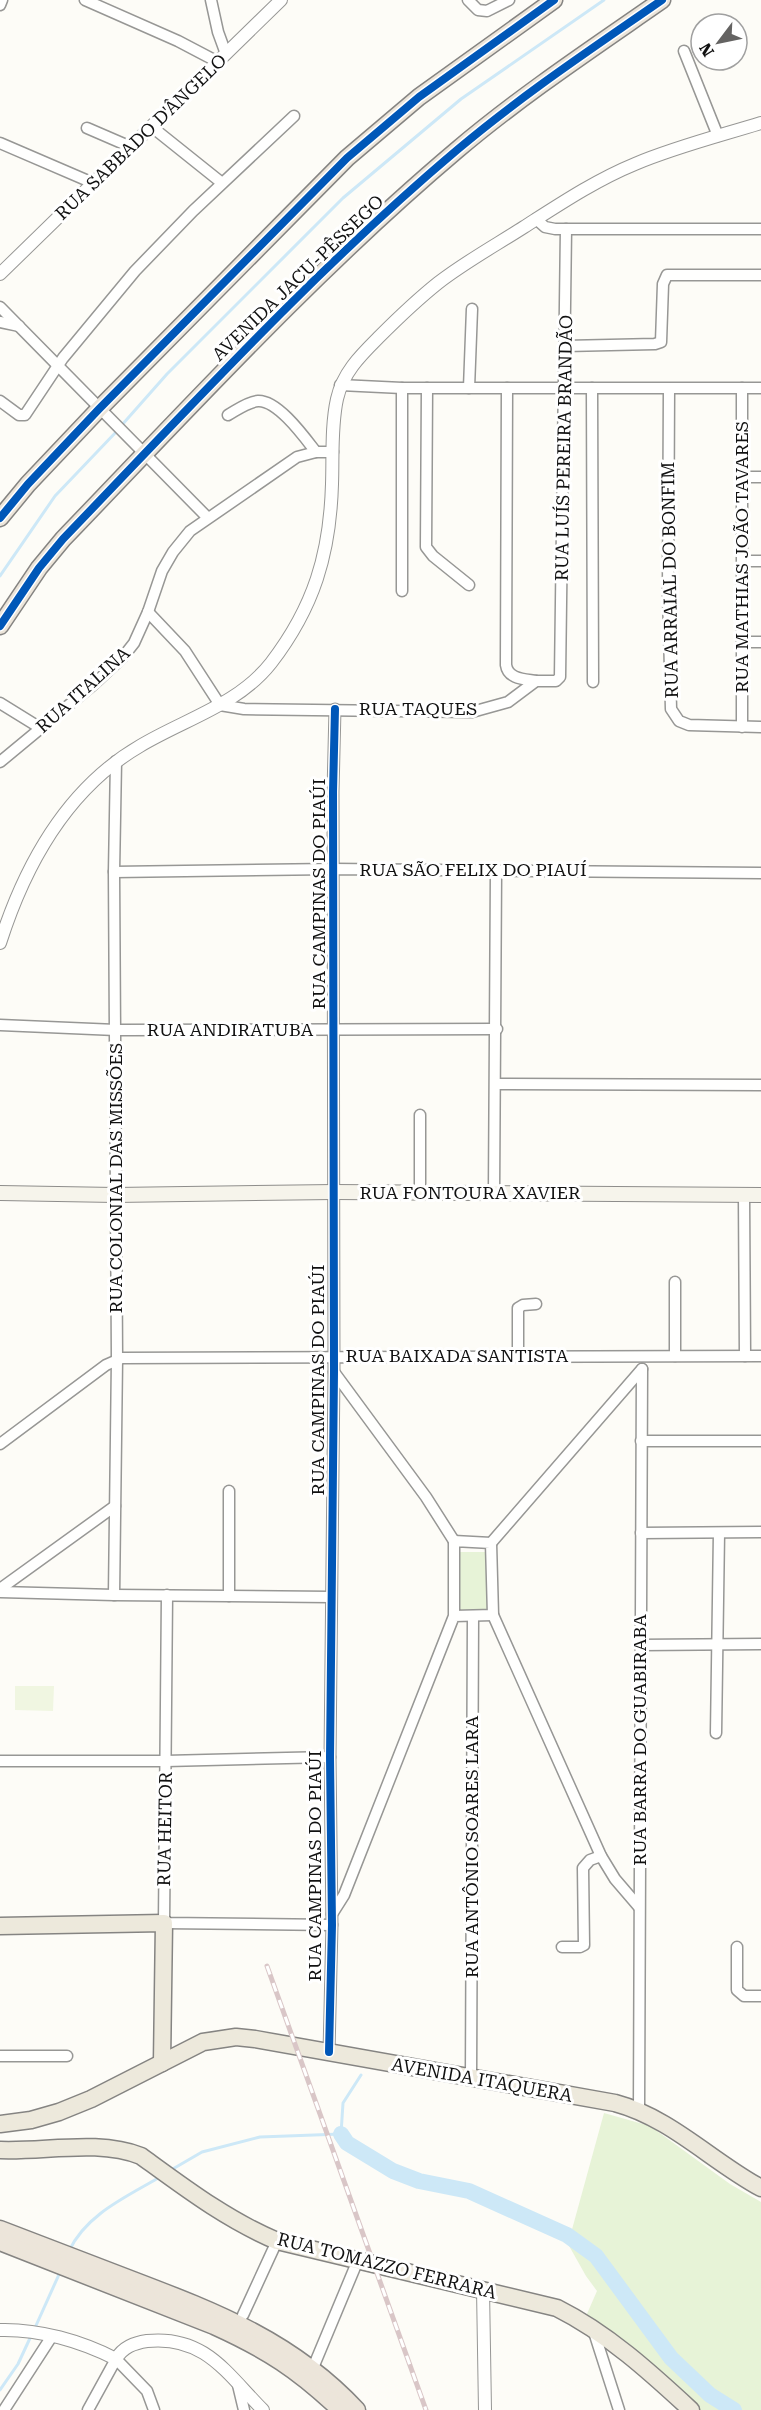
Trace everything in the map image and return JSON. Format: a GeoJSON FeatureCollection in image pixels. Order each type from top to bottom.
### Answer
{"type":"FeatureCollection","features":[{"type":"Feature","properties":{"kind":"highway"},"geometry":{"type":"LineString","coordinates":[[0,518],[28,484],[104,414],[353,152],[419,97],[554,0]]}},
{"type":"Feature","properties":{"kind":"highway","name":"AVENIDA JACU-PÊSSEGO"},"geometry":{"type":"LineString","coordinates":[[0,626],[22,592],[63,539],[144,452],[238,355],[388,210],[503,113],[662,0]]}},
{"type":"Feature","properties":{"kind":"highway"},"geometry":{"type":"LineString","coordinates":[[0,2229],[54,2257],[247,2341],[278,2358],[310,2381],[340,2410]]}},
{"type":"Feature","properties":{"kind":"highway"},"geometry":{"type":"LineString","coordinates":[[0,2242],[54,2257]]}},
{"type":"Feature","properties":{"kind":"highway"},"geometry":{"type":"LineString","coordinates":[[74,2265],[201,2306],[241,2324],[310,2367],[357,2410]]}},
{"type":"Feature","properties":{"kind":"main road","name":"RUA FONTOURA XAVIER"},"geometry":{"type":"LineString","coordinates":[[0,1193],[115,1195],[334,1192],[761,1195]]}},
{"type":"Feature","properties":{"kind":"main road"},"geometry":{"type":"LineString","coordinates":[[0,1926],[164,1923]]}},
{"type":"Feature","properties":{"kind":"main road","name":"RUA HEITOR"},"geometry":{"type":"LineString","coordinates":[[162,2063],[164,1923]]}},
{"type":"Feature","properties":{"kind":"main road","name":"AVENIDA ITAQUERA"},"geometry":{"type":"LineString","coordinates":[[0,2124],[31,2120],[59,2112],[91,2099],[202,2042],[236,2037],[615,2103],[639,2110],[666,2124],[761,2188]]}},
{"type":"Feature","properties":{"kind":"main road"},"geometry":{"type":"LineString","coordinates":[[162,2038],[183,2051]]}},
{"type":"Feature","properties":{"kind":"main road","name":"RUA TOMAZZO FERRARA"},"geometry":{"type":"LineString","coordinates":[[0,2150],[114,2149],[129,2151],[141,2156],[239,2223],[277,2241],[557,2308],[593,2328],[659,2380],[691,2410]]}},
{"type":"Feature","properties":{"kind":"street"},"geometry":{"type":"LineString","coordinates":[[0,5],[2,0]]}},
{"type":"Feature","properties":{"kind":"street"},"geometry":{"type":"LineString","coordinates":[[85,0],[222,58],[211,0]]}},
{"type":"Feature","properties":{"kind":"street","name":"RUA SABBADO D'ÂNGELO"},"geometry":{"type":"LineString","coordinates":[[0,274],[281,0]]}},
{"type":"Feature","properties":{"kind":"street"},"geometry":{"type":"LineString","coordinates":[[468,0],[478,10],[487,11],[509,0]]}},
{"type":"Feature","properties":{"kind":"street"},"geometry":{"type":"LineString","coordinates":[[684,51],[718,136]]}},
{"type":"Feature","properties":{"kind":"street"},"geometry":{"type":"LineString","coordinates":[[0,401],[20,416],[24,416],[58,365],[135,271],[222,183],[294,116]]}},
{"type":"Feature","properties":{"kind":"street"},"geometry":{"type":"LineString","coordinates":[[0,943],[17,894],[43,842],[75,800],[116,761],[249,687],[266,669],[292,633],[313,595],[326,547],[332,503],[336,404],[340,386],[350,368],[366,350],[420,298],[465,264],[569,198],[632,165],[678,148],[761,123]]}},
{"type":"Feature","properties":{"kind":"street"},"geometry":{"type":"LineString","coordinates":[[152,127],[222,183]]}},
{"type":"Feature","properties":{"kind":"street"},"geometry":{"type":"LineString","coordinates":[[87,128],[131,147]]}},
{"type":"Feature","properties":{"kind":"street"},"geometry":{"type":"LineString","coordinates":[[0,142],[93,183]]}},
{"type":"Feature","properties":{"kind":"street"},"geometry":{"type":"LineString","coordinates":[[536,219],[544,227],[566,229],[761,229]]}},
{"type":"Feature","properties":{"kind":"street","name":"RUA LUÍS PEREIRA BRANDÃO"},"geometry":{"type":"LineString","coordinates":[[561,667],[566,388],[566,229]]}},
{"type":"Feature","properties":{"kind":"street"},"geometry":{"type":"LineString","coordinates":[[565,346],[658,344],[663,339],[663,284],[667,275],[761,275]]}},
{"type":"Feature","properties":{"kind":"street"},"geometry":{"type":"LineString","coordinates":[[0,307],[207,517]]}},
{"type":"Feature","properties":{"kind":"street"},"geometry":{"type":"LineString","coordinates":[[469,388],[472,309]]}},
{"type":"Feature","properties":{"kind":"street"},"geometry":{"type":"LineString","coordinates":[[0,322],[19,326]]}},
{"type":"Feature","properties":{"kind":"street"},"geometry":{"type":"LineString","coordinates":[[340,386],[669,390],[761,388]]}},
{"type":"Feature","properties":{"kind":"street"},"geometry":{"type":"LineString","coordinates":[[402,388],[402,591]]}},
{"type":"Feature","properties":{"kind":"street"},"geometry":{"type":"LineString","coordinates":[[427,388],[426,547],[433,556],[469,585]]}},
{"type":"Feature","properties":{"kind":"street"},"geometry":{"type":"LineString","coordinates":[[507,388],[506,664],[511,676],[536,681]]}},
{"type":"Feature","properties":{"kind":"street"},"geometry":{"type":"LineString","coordinates":[[592,388],[593,682]]}},
{"type":"Feature","properties":{"kind":"street","name":"RUA MATHIAS JOÃO TAVARES"},"geometry":{"type":"LineString","coordinates":[[742,388],[744,642],[742,727]]}},
{"type":"Feature","properties":{"kind":"street","name":"RUA ARRAIAL DO BONFIM"},"geometry":{"type":"LineString","coordinates":[[669,390],[668,592],[671,709],[679,721],[689,725],[761,727]]}},
{"type":"Feature","properties":{"kind":"street"},"geometry":{"type":"LineString","coordinates":[[228,415],[247,404],[260,400],[270,404],[296,427],[316,452]]}},
{"type":"Feature","properties":{"kind":"street","name":"RUA ITALINA"},"geometry":{"type":"LineString","coordinates":[[0,762],[42,729],[123,657],[134,643],[148,612],[162,571],[172,552],[190,531],[207,517],[297,457],[316,452],[333,452]]}},
{"type":"Feature","properties":{"kind":"street"},"geometry":{"type":"LineString","coordinates":[[743,477],[761,477]]}},
{"type":"Feature","properties":{"kind":"street"},"geometry":{"type":"LineString","coordinates":[[743,561],[761,561]]}},
{"type":"Feature","properties":{"kind":"street"},"geometry":{"type":"LineString","coordinates":[[148,612],[197,666],[220,705]]}},
{"type":"Feature","properties":{"kind":"street"},"geometry":{"type":"LineString","coordinates":[[744,642],[761,642]]}},
{"type":"Feature","properties":{"kind":"street","name":"RUA TAQUES"},"geometry":{"type":"LineString","coordinates":[[220,705],[260,710],[472,712],[508,702],[536,681],[556,681],[560,677],[561,667]]}},
{"type":"Feature","properties":{"kind":"street"},"geometry":{"type":"LineString","coordinates":[[0,703],[42,729]]}},
{"type":"Feature","properties":{"kind":"street","name":"RUA CAMPINAS DO PIAÚI"},"geometry":{"type":"LineString","coordinates":[[329,2052],[332,1920],[330,1757],[334,1372],[335,709]]}},
{"type":"Feature","properties":{"kind":"street","name":"RUA COLONIAL DAS MISSÕES"},"geometry":{"type":"LineString","coordinates":[[114,1595],[117,1359],[114,872],[116,761]]}},
{"type":"Feature","properties":{"kind":"street","name":"RUA SÃO FELIX DO PIAUÍ"},"geometry":{"type":"LineString","coordinates":[[114,872],[333,869],[761,873]]}},
{"type":"Feature","properties":{"kind":"street"},"geometry":{"type":"LineString","coordinates":[[494,1194],[497,1029],[496,871]]}},
{"type":"Feature","properties":{"kind":"street","name":"RUA ANDIRATUBA"},"geometry":{"type":"LineString","coordinates":[[0,1025],[116,1030],[497,1029]]}},
{"type":"Feature","properties":{"kind":"street"},"geometry":{"type":"LineString","coordinates":[[496,1084],[761,1085]]}},
{"type":"Feature","properties":{"kind":"street"},"geometry":{"type":"LineString","coordinates":[[420,1115],[420,1193]]}},
{"type":"Feature","properties":{"kind":"street"},"geometry":{"type":"LineString","coordinates":[[744,1195],[745,1356]]}},
{"type":"Feature","properties":{"kind":"street"},"geometry":{"type":"LineString","coordinates":[[675,1282],[675,1356]]}},
{"type":"Feature","properties":{"kind":"street"},"geometry":{"type":"LineString","coordinates":[[518,1356],[518,1308],[523,1305],[536,1304]]}},
{"type":"Feature","properties":{"kind":"street","name":"RUA BARRA DO GUABIRABA"},"geometry":{"type":"LineString","coordinates":[[639,2110],[640,1645],[644,1355]]}},
{"type":"Feature","properties":{"kind":"street","name":"RUA BAIXADA SANTISTA"},"geometry":{"type":"LineString","coordinates":[[117,1359],[333,1356],[761,1356]]}},
{"type":"Feature","properties":{"kind":"street"},"geometry":{"type":"LineString","coordinates":[[0,1444],[117,1359]]}},
{"type":"Feature","properties":{"kind":"street"},"geometry":{"type":"LineString","coordinates":[[639,1907],[615,1879],[601,1856],[493,1615],[491,1543],[642,1370]]}},
{"type":"Feature","properties":{"kind":"street"},"geometry":{"type":"LineString","coordinates":[[164,1923],[332,1920],[344,1895],[454,1616],[454,1541],[426,1497],[334,1372]]}},
{"type":"Feature","properties":{"kind":"street"},"geometry":{"type":"LineString","coordinates":[[642,1441],[761,1441]]}},
{"type":"Feature","properties":{"kind":"street"},"geometry":{"type":"LineString","coordinates":[[229,1491],[229,1596]]}},
{"type":"Feature","properties":{"kind":"street"},"geometry":{"type":"LineString","coordinates":[[0,1590],[115,1506]]}},
{"type":"Feature","properties":{"kind":"street"},"geometry":{"type":"LineString","coordinates":[[641,1533],[761,1532]]}},
{"type":"Feature","properties":{"kind":"street"},"geometry":{"type":"LineString","coordinates":[[716,1733],[719,1533]]}},
{"type":"Feature","properties":{"kind":"street"},"geometry":{"type":"LineString","coordinates":[[454,1541],[491,1543]]}},
{"type":"Feature","properties":{"kind":"street"},"geometry":{"type":"LineString","coordinates":[[0,1590],[114,1595],[331,1597]]}},
{"type":"Feature","properties":{"kind":"street","name":"RUA HEITOR"},"geometry":{"type":"LineString","coordinates":[[164,1923],[167,1596]]}},
{"type":"Feature","properties":{"kind":"street"},"geometry":{"type":"LineString","coordinates":[[454,1616],[493,1615]]}},
{"type":"Feature","properties":{"kind":"street","name":"RUA ANTÔNIO SOARES LARA"},"geometry":{"type":"LineString","coordinates":[[471,2078],[473,1616]]}},
{"type":"Feature","properties":{"kind":"street"},"geometry":{"type":"LineString","coordinates":[[640,1645],[761,1644]]}},
{"type":"Feature","properties":{"kind":"street"},"geometry":{"type":"LineString","coordinates":[[0,1774],[0,1760],[166,1761],[330,1757]]}},
{"type":"Feature","properties":{"kind":"street"},"geometry":{"type":"LineString","coordinates":[[562,1947],[584,1945],[583,1868],[590,1860],[601,1856]]}},
{"type":"Feature","properties":{"kind":"street"},"geometry":{"type":"LineString","coordinates":[[737,1947],[737,1990],[744,1996],[761,1996]]}},
{"type":"Feature","properties":{"kind":"street"},"geometry":{"type":"LineString","coordinates":[[0,2056],[67,2056]]}},
{"type":"Feature","properties":{"kind":"street"},"geometry":{"type":"LineString","coordinates":[[243,2315],[277,2241]]}},
{"type":"Feature","properties":{"kind":"street"},"geometry":{"type":"LineString","coordinates":[[315,2363],[358,2260]]}},
{"type":"Feature","properties":{"kind":"street"},"geometry":{"type":"LineString","coordinates":[[483,2289],[485,2410]]}},
{"type":"Feature","properties":{"kind":"street"},"geometry":{"type":"LineString","coordinates":[[593,2328],[619,2410]]}},
{"type":"Feature","properties":{"kind":"street"},"geometry":{"type":"LineString","coordinates":[[0,2330],[22,2329],[47,2335],[91,2347],[116,2359],[147,2391],[154,2410]]}},
{"type":"Feature","properties":{"kind":"street"},"geometry":{"type":"LineString","coordinates":[[4,2410],[47,2335]]}},
{"type":"Feature","properties":{"kind":"street"},"geometry":{"type":"LineString","coordinates":[[88,2410],[116,2359],[128,2346],[163,2340],[195,2347],[209,2355],[263,2410]]}},
{"type":"Feature","properties":{"kind":"street"},"geometry":{"type":"LineString","coordinates":[[238,2385],[244,2410]]}},
{"type":"Feature","properties":{"kind":"green space"},"geometry":{"type":"Polygon","coordinates":[[[457,1552],[489,1552],[488,1611],[456,1611],[457,1552]]]}},
{"type":"Feature","properties":{"kind":"green space"},"geometry":{"type":"Polygon","coordinates":[[[15,1686],[54,1686],[53,1711],[15,1710],[15,1686]]]}},
{"type":"Feature","properties":{"kind":"green space"},"geometry":{"type":"Polygon","coordinates":[[[604,2113],[650,2126],[730,2184],[761,2202],[761,2410],[688,2410],[583,2323],[597,2291],[568,2244],[604,2113]]]}},
{"type":"Feature","properties":{"kind":"waterway"},"geometry":{"type":"LineString","coordinates":[[121,426],[167,374],[343,198],[461,99],[604,0]]}},
{"type":"Feature","properties":{"kind":"waterway"},"geometry":{"type":"LineString","coordinates":[[0,576],[55,496],[117,431]]}},
{"type":"Feature","properties":{"kind":"waterway"},"geometry":{"type":"LineString","coordinates":[[171,2170],[202,2152],[260,2137],[341,2134],[343,2103],[361,2075]]}},
{"type":"Feature","properties":{"kind":"waterway"},"geometry":{"type":"LineString","coordinates":[[341,2134],[347,2143],[393,2171],[419,2181],[469,2191],[567,2235],[596,2256],[671,2358],[710,2395],[734,2410]]}},
{"type":"Feature","properties":{"kind":"waterway"},"geometry":{"type":"LineString","coordinates":[[69,2251],[76,2238],[97,2216],[160,2177]]}},
{"type":"Feature","properties":{"kind":"waterway"},"geometry":{"type":"LineString","coordinates":[[34,2330],[61,2270]]}},
{"type":"Feature","properties":{"kind":"waterway"},"geometry":{"type":"LineString","coordinates":[[0,2390],[18,2364],[31,2336]]}},
{"type":"Feature","properties":{"kind":"railway"},"geometry":{"type":"LineString","coordinates":[[267,1966],[426,2410]]}},
{"type":"Feature","properties":{"kind":"cycle path"},"geometry":{"type":"LineString","coordinates":[[0,518],[28,484],[99,409],[347,158],[419,97],[554,0]]}},
{"type":"Feature","properties":{"kind":"cycle path"},"geometry":{"type":"LineString","coordinates":[[0,626],[39,568],[63,539],[255,339],[354,242],[457,150],[507,110],[662,0]]}},
{"type":"Feature","properties":{"kind":"cycle path"},"geometry":{"type":"LineString","coordinates":[[329,2052],[332,1925],[330,1757],[334,1372],[333,792],[335,709]]}}]}
